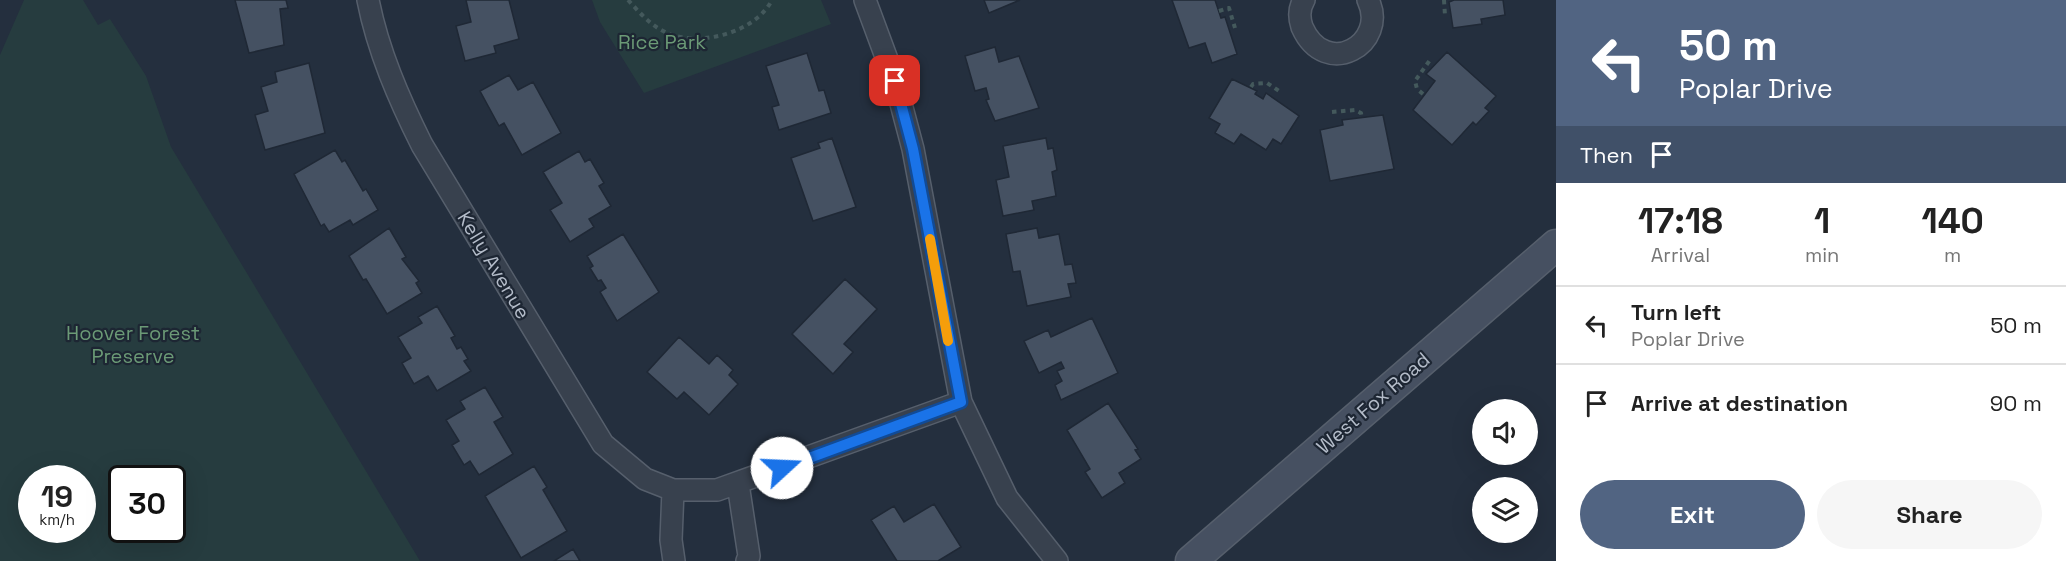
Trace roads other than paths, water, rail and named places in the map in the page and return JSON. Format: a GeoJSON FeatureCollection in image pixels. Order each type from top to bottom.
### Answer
{"type":"FeatureCollection","features":[{"type":"Feature","properties":{"kind":"street","name":"Kelly Avenue"},"geometry":{"type":"LineString","coordinates":[[368,0],[392,78],[422,145],[603,444],[645,479],[673,490],[717,490],[961,402]]}},
{"type":"Feature","properties":{"kind":"street"},"geometry":{"type":"LineString","coordinates":[[865,0],[895,81],[913,149],[961,402],[1007,498],[1057,561]]}},
{"type":"Feature","properties":{"kind":"street"},"geometry":{"type":"LineString","coordinates":[[1304,0],[1300,6],[1300,22],[1307,37],[1316,49],[1331,54],[1346,53],[1360,45],[1371,30],[1371,8],[1368,0]]}},
{"type":"Feature","properties":{"kind":"street","name":"West Fox Road"},"geometry":{"type":"LineString","coordinates":[[1191,561],[1556,245]]}},
{"type":"Feature","properties":{"kind":"street"},"geometry":{"type":"LineString","coordinates":[[738,484],[749,556],[747,561]]}},
{"type":"Feature","properties":{"kind":"street"},"geometry":{"type":"LineString","coordinates":[[673,490],[671,540],[674,561]]}},
{"type":"Feature","properties":{"kind":"park label","name":"Rice Park"},"geometry":{"type":"Point","coordinates":[662,42]}},
{"type":"Feature","properties":{"kind":"park label","name":"Hoover Forest Preserve"},"geometry":{"type":"Point","coordinates":[133,344]}}]}
